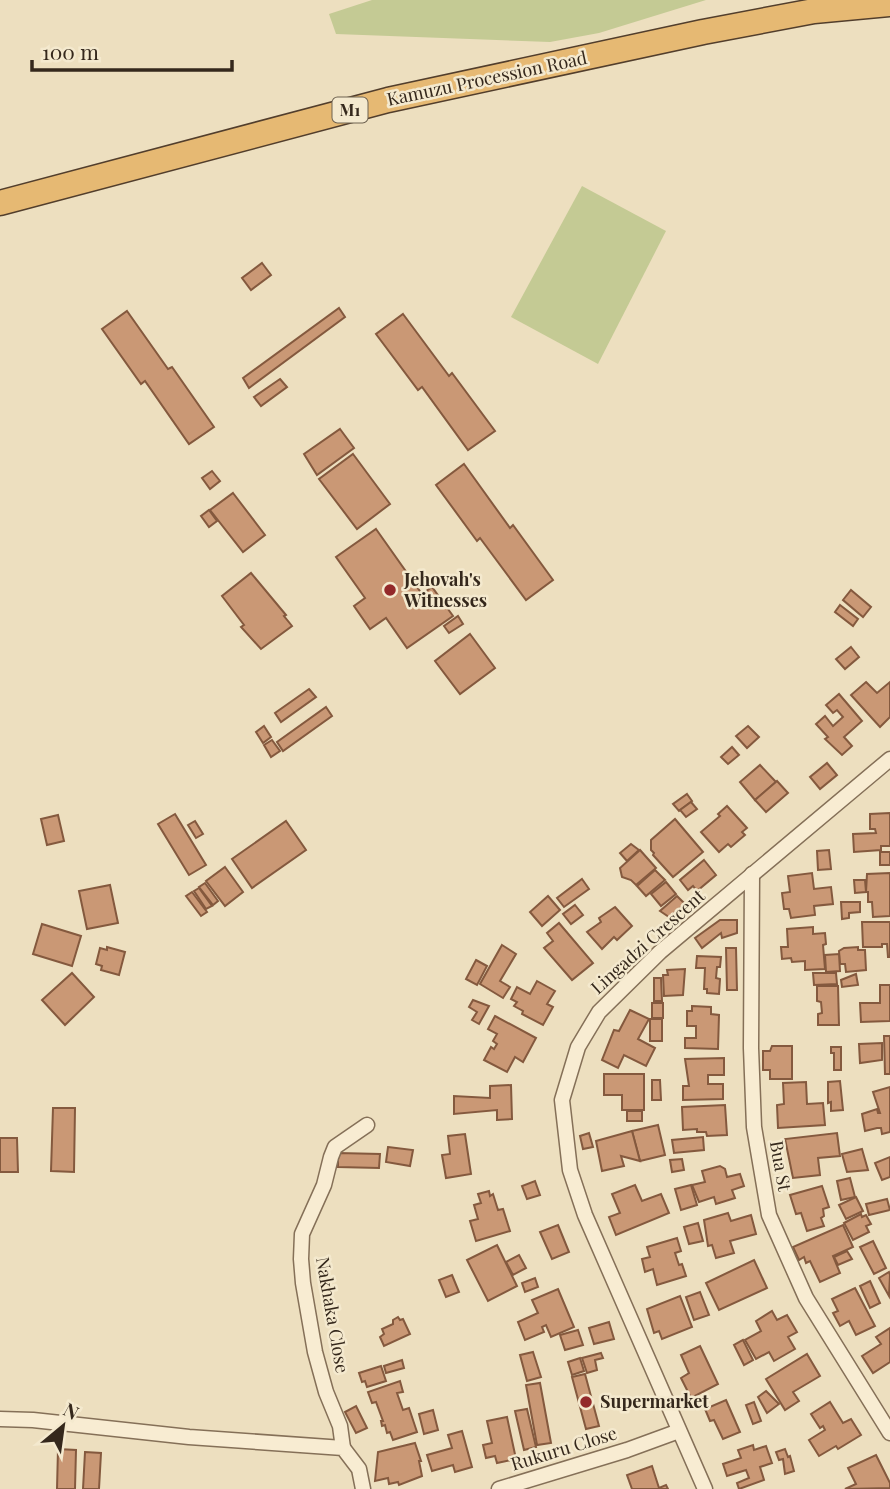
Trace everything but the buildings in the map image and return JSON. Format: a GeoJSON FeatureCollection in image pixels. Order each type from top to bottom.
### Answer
{"type":"FeatureCollection","features":[{"type":"Feature","properties":{"kind":"highway","name":"Kamuzu Procession Road"},"geometry":{"type":"LineString","coordinates":[[805,13],[843,0]]}},
{"type":"Feature","properties":{"kind":"highway","name":"Kamuzu Procession Road"},"geometry":{"type":"LineString","coordinates":[[0,203],[388,100],[703,32],[805,13],[890,4]]}},
{"type":"Feature","properties":{"kind":"street","name":"Lingadzi Crescent"},"geometry":{"type":"LineString","coordinates":[[705,1489],[585,1215],[569,1170],[562,1100],[578,1047],[599,1012],[660,952],[890,759]]}},
{"type":"Feature","properties":{"kind":"street","name":"Bua St"},"geometry":{"type":"LineString","coordinates":[[752,874],[751,1048],[754,1127],[769,1215],[806,1298],[890,1433]]}},
{"type":"Feature","properties":{"kind":"street","name":"Nakhaka Close"},"geometry":{"type":"LineString","coordinates":[[363,1489],[359,1469],[343,1448],[340,1426],[326,1392],[315,1352],[301,1259],[302,1234],[324,1185],[335,1147],[366,1125]]}},
{"type":"Feature","properties":{"kind":"street"},"geometry":{"type":"LineString","coordinates":[[0,1419],[33,1420],[264,1444],[343,1448]]}},
{"type":"Feature","properties":{"kind":"street","name":"Rukuru Close"},"geometry":{"type":"LineString","coordinates":[[499,1489],[627,1450],[679,1431]]}},
{"type":"Feature","properties":{"kind":"green space"},"geometry":{"type":"Polygon","coordinates":[[[372,0],[706,0],[599,33],[550,42],[336,34],[329,14],[372,0]]]}},
{"type":"Feature","properties":{"kind":"green space"},"geometry":{"type":"Polygon","coordinates":[[[582,186],[666,231],[598,364],[511,317],[582,186]]]}},
{"type":"Feature","properties":{"kind":"place","name":"Jehovah's Witnesses"},"geometry":{"type":"Point","coordinates":[390,590]}},
{"type":"Feature","properties":{"kind":"place","name":"Supermarket"},"geometry":{"type":"Point","coordinates":[586,1402]}}]}
